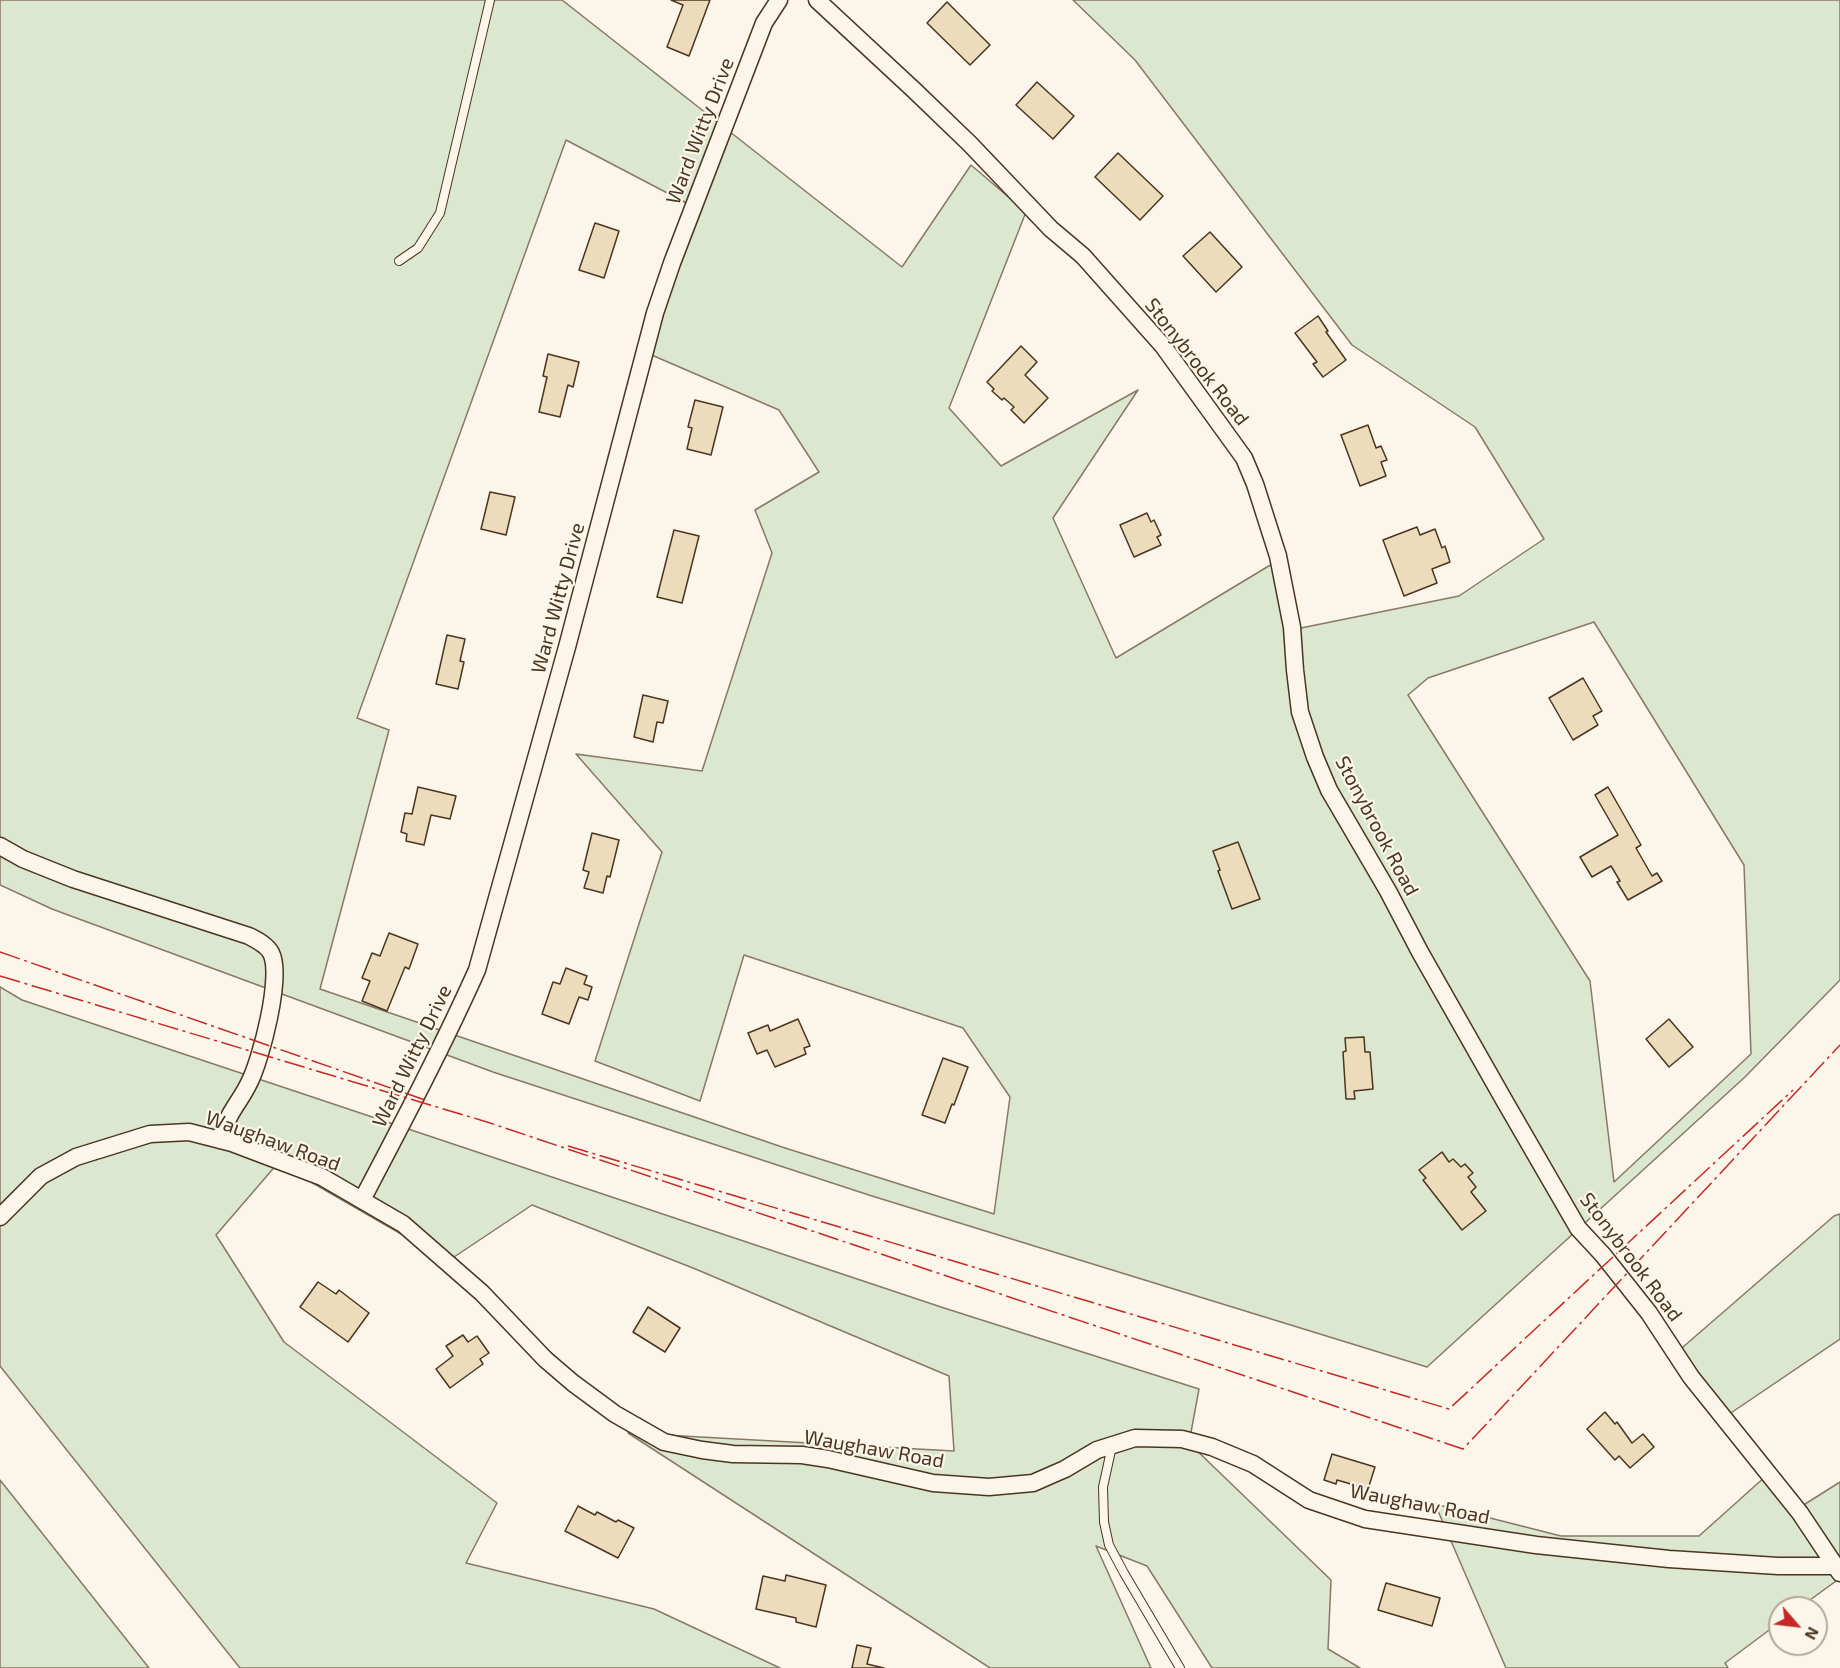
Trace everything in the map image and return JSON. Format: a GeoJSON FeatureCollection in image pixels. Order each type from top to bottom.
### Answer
{"type":"FeatureCollection","features":[{"type":"Feature","properties":{"kind":"street","name":"Ward Witty Drive"},"geometry":{"type":"LineString","coordinates":[[362,1200],[445,1039],[477,970],[570,635],[655,313],[764,23],[779,0]]}},
{"type":"Feature","properties":{"kind":"street","name":"Stonybrook Road"},"geometry":{"type":"LineString","coordinates":[[817,0],[970,144],[1051,229],[1083,256],[1163,346],[1244,458],[1278,556],[1292,627],[1300,712],[1329,790],[1578,1228],[1603,1255],[1649,1313],[1690,1377],[1800,1514],[1838,1570]]}},
{"type":"Feature","properties":{"kind":"street"},"geometry":{"type":"LineString","coordinates":[[0,846],[24,859],[73,879],[249,936],[271,953],[274,977],[259,1060],[249,1083],[230,1115],[220,1140]]}},
{"type":"Feature","properties":{"kind":"street","name":"Waughaw Road"},"geometry":{"type":"LineString","coordinates":[[0,1217],[42,1176],[76,1157],[150,1134],[189,1132],[220,1140],[322,1177],[403,1224],[482,1293],[545,1359],[573,1383],[615,1414],[664,1442],[732,1454],[802,1455],[933,1483],[989,1487],[1033,1483],[1065,1469],[1097,1450],[1135,1438],[1182,1439],[1212,1447],[1253,1464],[1309,1500],[1365,1519],[1536,1545],[1669,1559],[1838,1570]]}},
{"type":"Feature","properties":{"kind":"lane"},"geometry":{"type":"LineString","coordinates":[[399,261],[418,248],[440,213],[490,0]]}},
{"type":"Feature","properties":{"kind":"lane"},"geometry":{"type":"LineString","coordinates":[[1112,1446],[1103,1487],[1104,1522],[1109,1545],[1180,1668]]}},
{"type":"Feature","properties":{"kind":"green space"},"geometry":{"type":"Polygon","coordinates":[[[0,0],[562,0],[902,267],[971,165],[1026,212],[949,408],[1001,466],[1138,390],[1053,518],[1116,658],[1277,561],[1291,630],[1459,596],[1544,539],[1475,427],[1352,345],[1135,60],[1073,0],[1840,0],[1840,980],[1745,1077],[1427,1367],[872,1196],[493,1072],[52,909],[0,885],[0,0]],[[566,140],[357,718],[389,730],[320,989],[782,1147],[994,1214],[1010,1097],[963,1028],[744,955],[700,1101],[595,1061],[662,852],[576,754],[702,771],[772,553],[755,510],[819,472],[779,410],[647,353],[696,208],[566,140]],[[1594,622],[1428,678],[1408,695],[1590,981],[1614,1182],[1751,1054],[1744,865],[1594,622]]]}},
{"type":"Feature","properties":{"kind":"green space"},"geometry":{"type":"Polygon","coordinates":[[[0,987],[22,1000],[944,1308],[1199,1389],[1189,1443],[1331,1580],[1328,1649],[1360,1668],[1212,1668],[1147,1566],[1096,1546],[1151,1668],[990,1668],[628,1433],[954,1451],[949,1376],[693,1268],[532,1205],[448,1261],[278,1163],[216,1235],[284,1342],[497,1503],[466,1563],[654,1609],[780,1668],[240,1668],[0,1366],[0,987]]]}},
{"type":"Feature","properties":{"kind":"green space"},"geometry":{"type":"Polygon","coordinates":[[[1840,1214],[1840,1339],[1722,1419],[1675,1354],[1834,1216],[1840,1214]]]}},
{"type":"Feature","properties":{"kind":"green space"},"geometry":{"type":"Polygon","coordinates":[[[1766,1476],[1794,1511],[1840,1482],[1840,1578],[1815,1596],[1768,1596],[1768,1631],[1725,1663],[1728,1668],[1506,1668],[1435,1504],[1561,1536],[1699,1536],[1766,1476]]]}},
{"type":"Feature","properties":{"kind":"green space"},"geometry":{"type":"Polygon","coordinates":[[[0,1480],[149,1668],[0,1668],[0,1480]]]}},
{"type":"Feature","properties":{"kind":"building"},"geometry":{"type":"Polygon","coordinates":[[[671,0],[710,0],[689,56],[667,47],[683,5],[671,0]]]}},
{"type":"Feature","properties":{"kind":"building"},"geometry":{"type":"Polygon","coordinates":[[[947,2],[990,45],[970,65],[927,23],[947,2]]]}},
{"type":"Feature","properties":{"kind":"building"},"geometry":{"type":"Polygon","coordinates":[[[1037,82],[1074,116],[1053,139],[1016,105],[1037,82]]]}},
{"type":"Feature","properties":{"kind":"building"},"geometry":{"type":"Polygon","coordinates":[[[1118,153],[1163,196],[1140,220],[1095,177],[1118,153]]]}},
{"type":"Feature","properties":{"kind":"building"},"geometry":{"type":"Polygon","coordinates":[[[595,223],[619,231],[604,278],[579,270],[595,223]]]}},
{"type":"Feature","properties":{"kind":"building"},"geometry":{"type":"Polygon","coordinates":[[[1210,232],[1242,267],[1216,292],[1183,256],[1210,232]]]}},
{"type":"Feature","properties":{"kind":"building"},"geometry":{"type":"Polygon","coordinates":[[[1318,316],[1328,331],[1326,332],[1346,360],[1323,377],[1313,364],[1317,362],[1295,333],[1318,316]]]}},
{"type":"Feature","properties":{"kind":"building"},"geometry":{"type":"Polygon","coordinates":[[[1021,346],[1037,362],[1025,375],[1048,398],[1024,423],[1011,410],[1014,407],[992,391],[994,389],[987,382],[1021,346]]]}},
{"type":"Feature","properties":{"kind":"building"},"geometry":{"type":"Polygon","coordinates":[[[548,354],[579,362],[573,387],[568,385],[560,417],[539,412],[547,377],[543,376],[548,354]]]}},
{"type":"Feature","properties":{"kind":"building"},"geometry":{"type":"Polygon","coordinates":[[[695,400],[723,407],[711,455],[687,449],[692,428],[688,427],[695,400]]]}},
{"type":"Feature","properties":{"kind":"building"},"geometry":{"type":"Polygon","coordinates":[[[1368,425],[1376,448],[1381,446],[1387,460],[1381,462],[1386,476],[1360,486],[1341,435],[1368,425]]]}},
{"type":"Feature","properties":{"kind":"building"},"geometry":{"type":"Polygon","coordinates":[[[490,492],[515,497],[506,535],[481,529],[490,492]]]}},
{"type":"Feature","properties":{"kind":"building"},"geometry":{"type":"Polygon","coordinates":[[[1147,513],[1151,522],[1154,520],[1161,535],[1157,537],[1161,545],[1134,557],[1120,525],[1147,513]]]}},
{"type":"Feature","properties":{"kind":"building"},"geometry":{"type":"Polygon","coordinates":[[[1417,527],[1420,535],[1435,529],[1442,548],[1445,546],[1450,562],[1432,569],[1437,583],[1404,596],[1383,540],[1417,527]]]}},
{"type":"Feature","properties":{"kind":"building"},"geometry":{"type":"Polygon","coordinates":[[[674,530],[699,536],[682,603],[657,597],[674,530]]]}},
{"type":"Feature","properties":{"kind":"building"},"geometry":{"type":"Polygon","coordinates":[[[447,635],[465,639],[460,661],[464,662],[458,689],[436,684],[447,635]]]}},
{"type":"Feature","properties":{"kind":"building"},"geometry":{"type":"Polygon","coordinates":[[[1583,678],[1602,711],[1593,716],[1598,725],[1573,740],[1549,698],[1583,678]]]}},
{"type":"Feature","properties":{"kind":"building"},"geometry":{"type":"Polygon","coordinates":[[[643,695],[668,701],[663,723],[657,722],[653,742],[634,737],[643,695]]]}},
{"type":"Feature","properties":{"kind":"building"},"geometry":{"type":"Polygon","coordinates":[[[418,787],[456,796],[450,819],[431,815],[424,845],[406,841],[407,834],[401,832],[405,813],[412,814],[418,787]]]}},
{"type":"Feature","properties":{"kind":"building"},"geometry":{"type":"Polygon","coordinates":[[[1608,787],[1641,845],[1636,848],[1652,876],[1657,873],[1662,881],[1628,900],[1611,866],[1592,877],[1580,857],[1618,835],[1595,795],[1608,787]]]}},
{"type":"Feature","properties":{"kind":"building"},"geometry":{"type":"Polygon","coordinates":[[[592,833],[619,840],[610,877],[607,876],[603,893],[584,888],[589,872],[583,870],[592,833]]]}},
{"type":"Feature","properties":{"kind":"building"},"geometry":{"type":"Polygon","coordinates":[[[1238,842],[1260,899],[1232,909],[1213,851],[1238,842]]]}},
{"type":"Feature","properties":{"kind":"building"},"geometry":{"type":"Polygon","coordinates":[[[389,933],[418,944],[409,969],[405,967],[387,1011],[362,1001],[370,981],[362,978],[372,953],[380,956],[389,933]]]}},
{"type":"Feature","properties":{"kind":"building"},"geometry":{"type":"Polygon","coordinates":[[[566,968],[587,976],[584,984],[592,987],[588,1000],[579,997],[569,1024],[542,1014],[553,982],[560,984],[566,968]]]}},
{"type":"Feature","properties":{"kind":"building"},"geometry":{"type":"Polygon","coordinates":[[[798,1019],[810,1046],[804,1048],[806,1054],[775,1067],[767,1050],[757,1054],[748,1033],[768,1025],[770,1031],[798,1019]]]}},
{"type":"Feature","properties":{"kind":"building"},"geometry":{"type":"Polygon","coordinates":[[[1669,1019],[1693,1047],[1669,1067],[1646,1039],[1669,1019]]]}},
{"type":"Feature","properties":{"kind":"building"},"geometry":{"type":"Polygon","coordinates":[[[1364,1037],[1365,1052],[1370,1052],[1373,1089],[1354,1091],[1355,1099],[1346,1099],[1343,1052],[1346,1051],[1345,1038],[1364,1037]]]}},
{"type":"Feature","properties":{"kind":"building"},"geometry":{"type":"Polygon","coordinates":[[[943,1058],[968,1067],[945,1123],[922,1115],[943,1058]]]}},
{"type":"Feature","properties":{"kind":"building"},"geometry":{"type":"Polygon","coordinates":[[[1442,1152],[1449,1162],[1453,1159],[1461,1167],[1465,1164],[1473,1173],[1468,1177],[1476,1187],[1471,1192],[1486,1211],[1462,1230],[1423,1180],[1426,1178],[1419,1170],[1442,1152]]]}},
{"type":"Feature","properties":{"kind":"building"},"geometry":{"type":"Polygon","coordinates":[[[318,1282],[336,1294],[339,1290],[369,1313],[348,1342],[300,1307],[318,1282]]]}},
{"type":"Feature","properties":{"kind":"building"},"geometry":{"type":"Polygon","coordinates":[[[648,1307],[680,1328],[665,1352],[633,1332],[648,1307]]]}},
{"type":"Feature","properties":{"kind":"building"},"geometry":{"type":"Polygon","coordinates":[[[463,1335],[468,1342],[477,1336],[489,1353],[480,1359],[483,1364],[450,1388],[436,1369],[453,1356],[446,1346],[463,1335]]]}},
{"type":"Feature","properties":{"kind":"building"},"geometry":{"type":"Polygon","coordinates":[[[1605,1412],[1615,1424],[1617,1422],[1632,1443],[1643,1434],[1654,1447],[1630,1468],[1619,1456],[1615,1460],[1587,1429],[1605,1412]]]}},
{"type":"Feature","properties":{"kind":"building"},"geometry":{"type":"Polygon","coordinates":[[[1332,1454],[1375,1467],[1368,1489],[1337,1480],[1336,1484],[1324,1480],[1332,1454]]]}},
{"type":"Feature","properties":{"kind":"building"},"geometry":{"type":"Polygon","coordinates":[[[578,1506],[595,1515],[597,1512],[634,1528],[618,1558],[565,1531],[578,1506]]]}},
{"type":"Feature","properties":{"kind":"building"},"geometry":{"type":"Polygon","coordinates":[[[786,1575],[826,1585],[816,1627],[796,1622],[796,1618],[756,1609],[763,1576],[785,1581],[786,1575]]]}},
{"type":"Feature","properties":{"kind":"building"},"geometry":{"type":"Polygon","coordinates":[[[1386,1583],[1440,1598],[1432,1626],[1378,1610],[1386,1583]]]}},
{"type":"Feature","properties":{"kind":"building"},"geometry":{"type":"Polygon","coordinates":[[[857,1645],[871,1648],[867,1664],[884,1668],[852,1668],[857,1645]]]}},
{"type":"Feature","properties":{"kind":"power"},"geometry":{"type":"LineString","coordinates":[[0,952],[428,1101]]}},
{"type":"Feature","properties":{"kind":"power"},"geometry":{"type":"LineString","coordinates":[[0,976],[487,1122],[1463,1449],[1840,1045]]}},
{"type":"Feature","properties":{"kind":"power"},"geometry":{"type":"LineString","coordinates":[[568,1146],[1449,1409],[1793,1090]]}}]}
